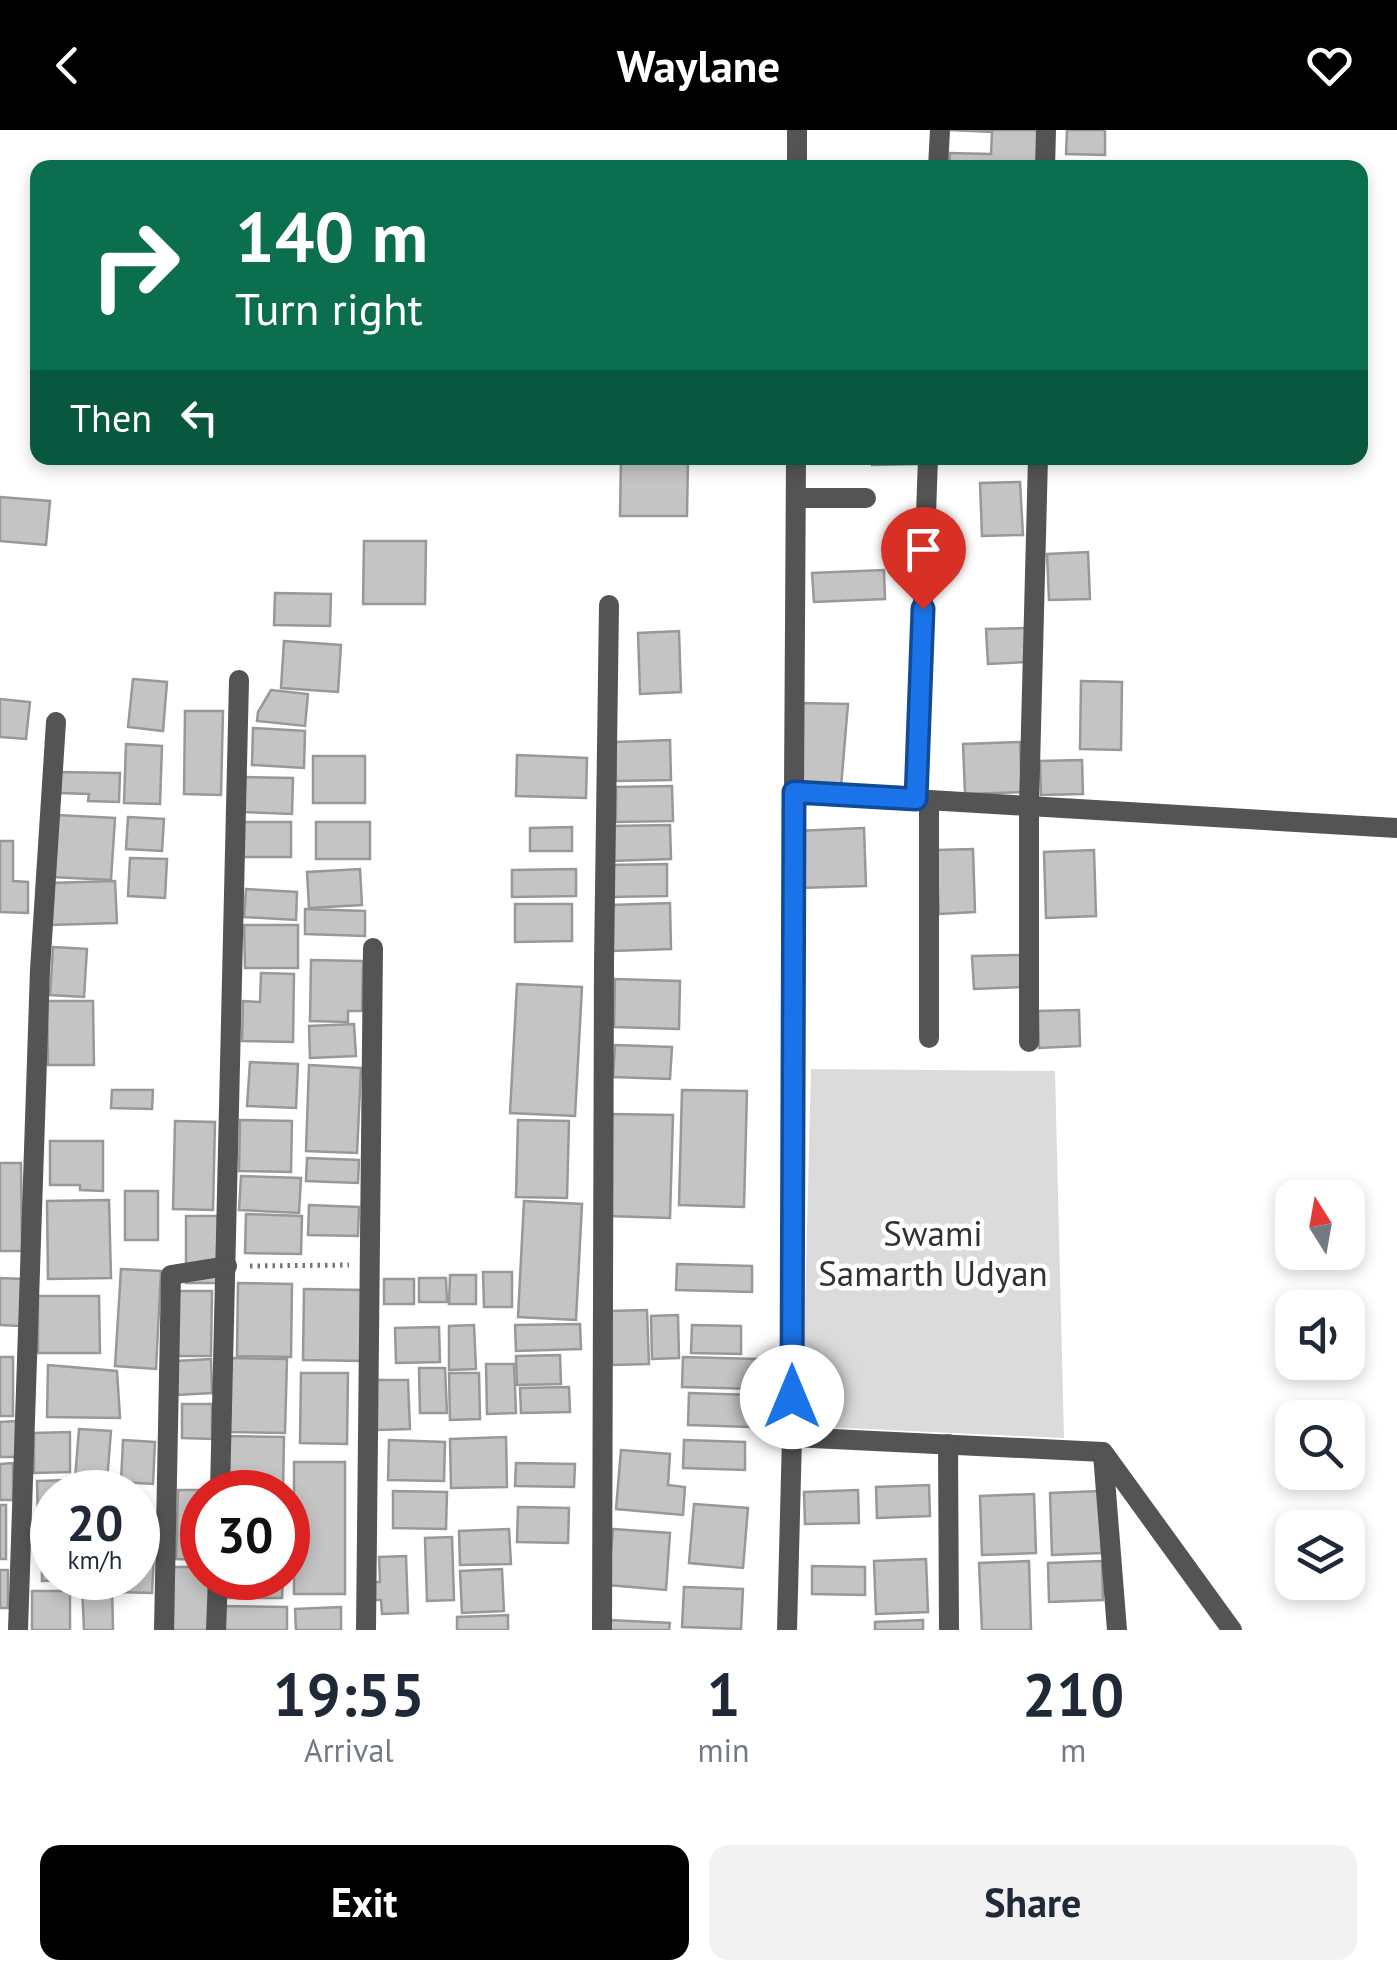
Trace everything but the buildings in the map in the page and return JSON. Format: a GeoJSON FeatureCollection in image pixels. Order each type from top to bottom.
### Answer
{"type":"FeatureCollection","features":[{"type":"Feature","properties":{"kind":"street"},"geometry":{"type":"LineString","coordinates":[[797,130],[797,160]]}},
{"type":"Feature","properties":{"kind":"street"},"geometry":{"type":"LineString","coordinates":[[938,160],[940,130]]}},
{"type":"Feature","properties":{"kind":"street"},"geometry":{"type":"LineString","coordinates":[[1045,160],[1046,130]]}},
{"type":"Feature","properties":{"kind":"street"},"geometry":{"type":"LineString","coordinates":[[786,1630],[792,1437],[796,465]]}},
{"type":"Feature","properties":{"kind":"street"},"geometry":{"type":"LineString","coordinates":[[928,465],[923,800],[929,1038]]}},
{"type":"Feature","properties":{"kind":"street"},"geometry":{"type":"LineString","coordinates":[[1030,1042],[1029,806],[1038,465]]}},
{"type":"Feature","properties":{"kind":"street"},"geometry":{"type":"LineString","coordinates":[[796,498],[866,498]]}},
{"type":"Feature","properties":{"kind":"street"},"geometry":{"type":"LineString","coordinates":[[602,1630],[609,606]]}},
{"type":"Feature","properties":{"kind":"street"},"geometry":{"type":"LineString","coordinates":[[221,1470],[239,680]]}},
{"type":"Feature","properties":{"kind":"street"},"geometry":{"type":"LineString","coordinates":[[18,1630],[40,970],[56,722]]}},
{"type":"Feature","properties":{"kind":"street"},"geometry":{"type":"LineString","coordinates":[[794,792],[1397,828]]}},
{"type":"Feature","properties":{"kind":"street"},"geometry":{"type":"LineString","coordinates":[[366,1630],[373,948]]}},
{"type":"Feature","properties":{"kind":"street"},"geometry":{"type":"LineString","coordinates":[[164,1630],[171,1275],[227,1266]]}},
{"type":"Feature","properties":{"kind":"street"},"geometry":{"type":"LineString","coordinates":[[792,1437],[1103,1452]]}},
{"type":"Feature","properties":{"kind":"street"},"geometry":{"type":"LineString","coordinates":[[948,1444],[949,1630]]}},
{"type":"Feature","properties":{"kind":"street"},"geometry":{"type":"LineString","coordinates":[[1103,1452],[1117,1630]]}},
{"type":"Feature","properties":{"kind":"street"},"geometry":{"type":"LineString","coordinates":[[1103,1452],[1232,1630]]}},
{"type":"Feature","properties":{"kind":"street"},"geometry":{"type":"LineString","coordinates":[[216,1630],[217,1600]]}},
{"type":"Feature","properties":{"kind":"path"},"geometry":{"type":"LineString","coordinates":[[227,1266],[368,1264]]}},
{"type":"Feature","properties":{"kind":"green space","name":"Swami Samarth Udyan"},"geometry":{"type":"Polygon","coordinates":[[[811,1069],[1055,1071],[1064,1438],[802,1426],[811,1069]]]}},
{"type":"Feature","properties":{"kind":"route"},"geometry":{"type":"LineString","coordinates":[[792,1397],[794,792],[916,799],[923,609]]}}]}
